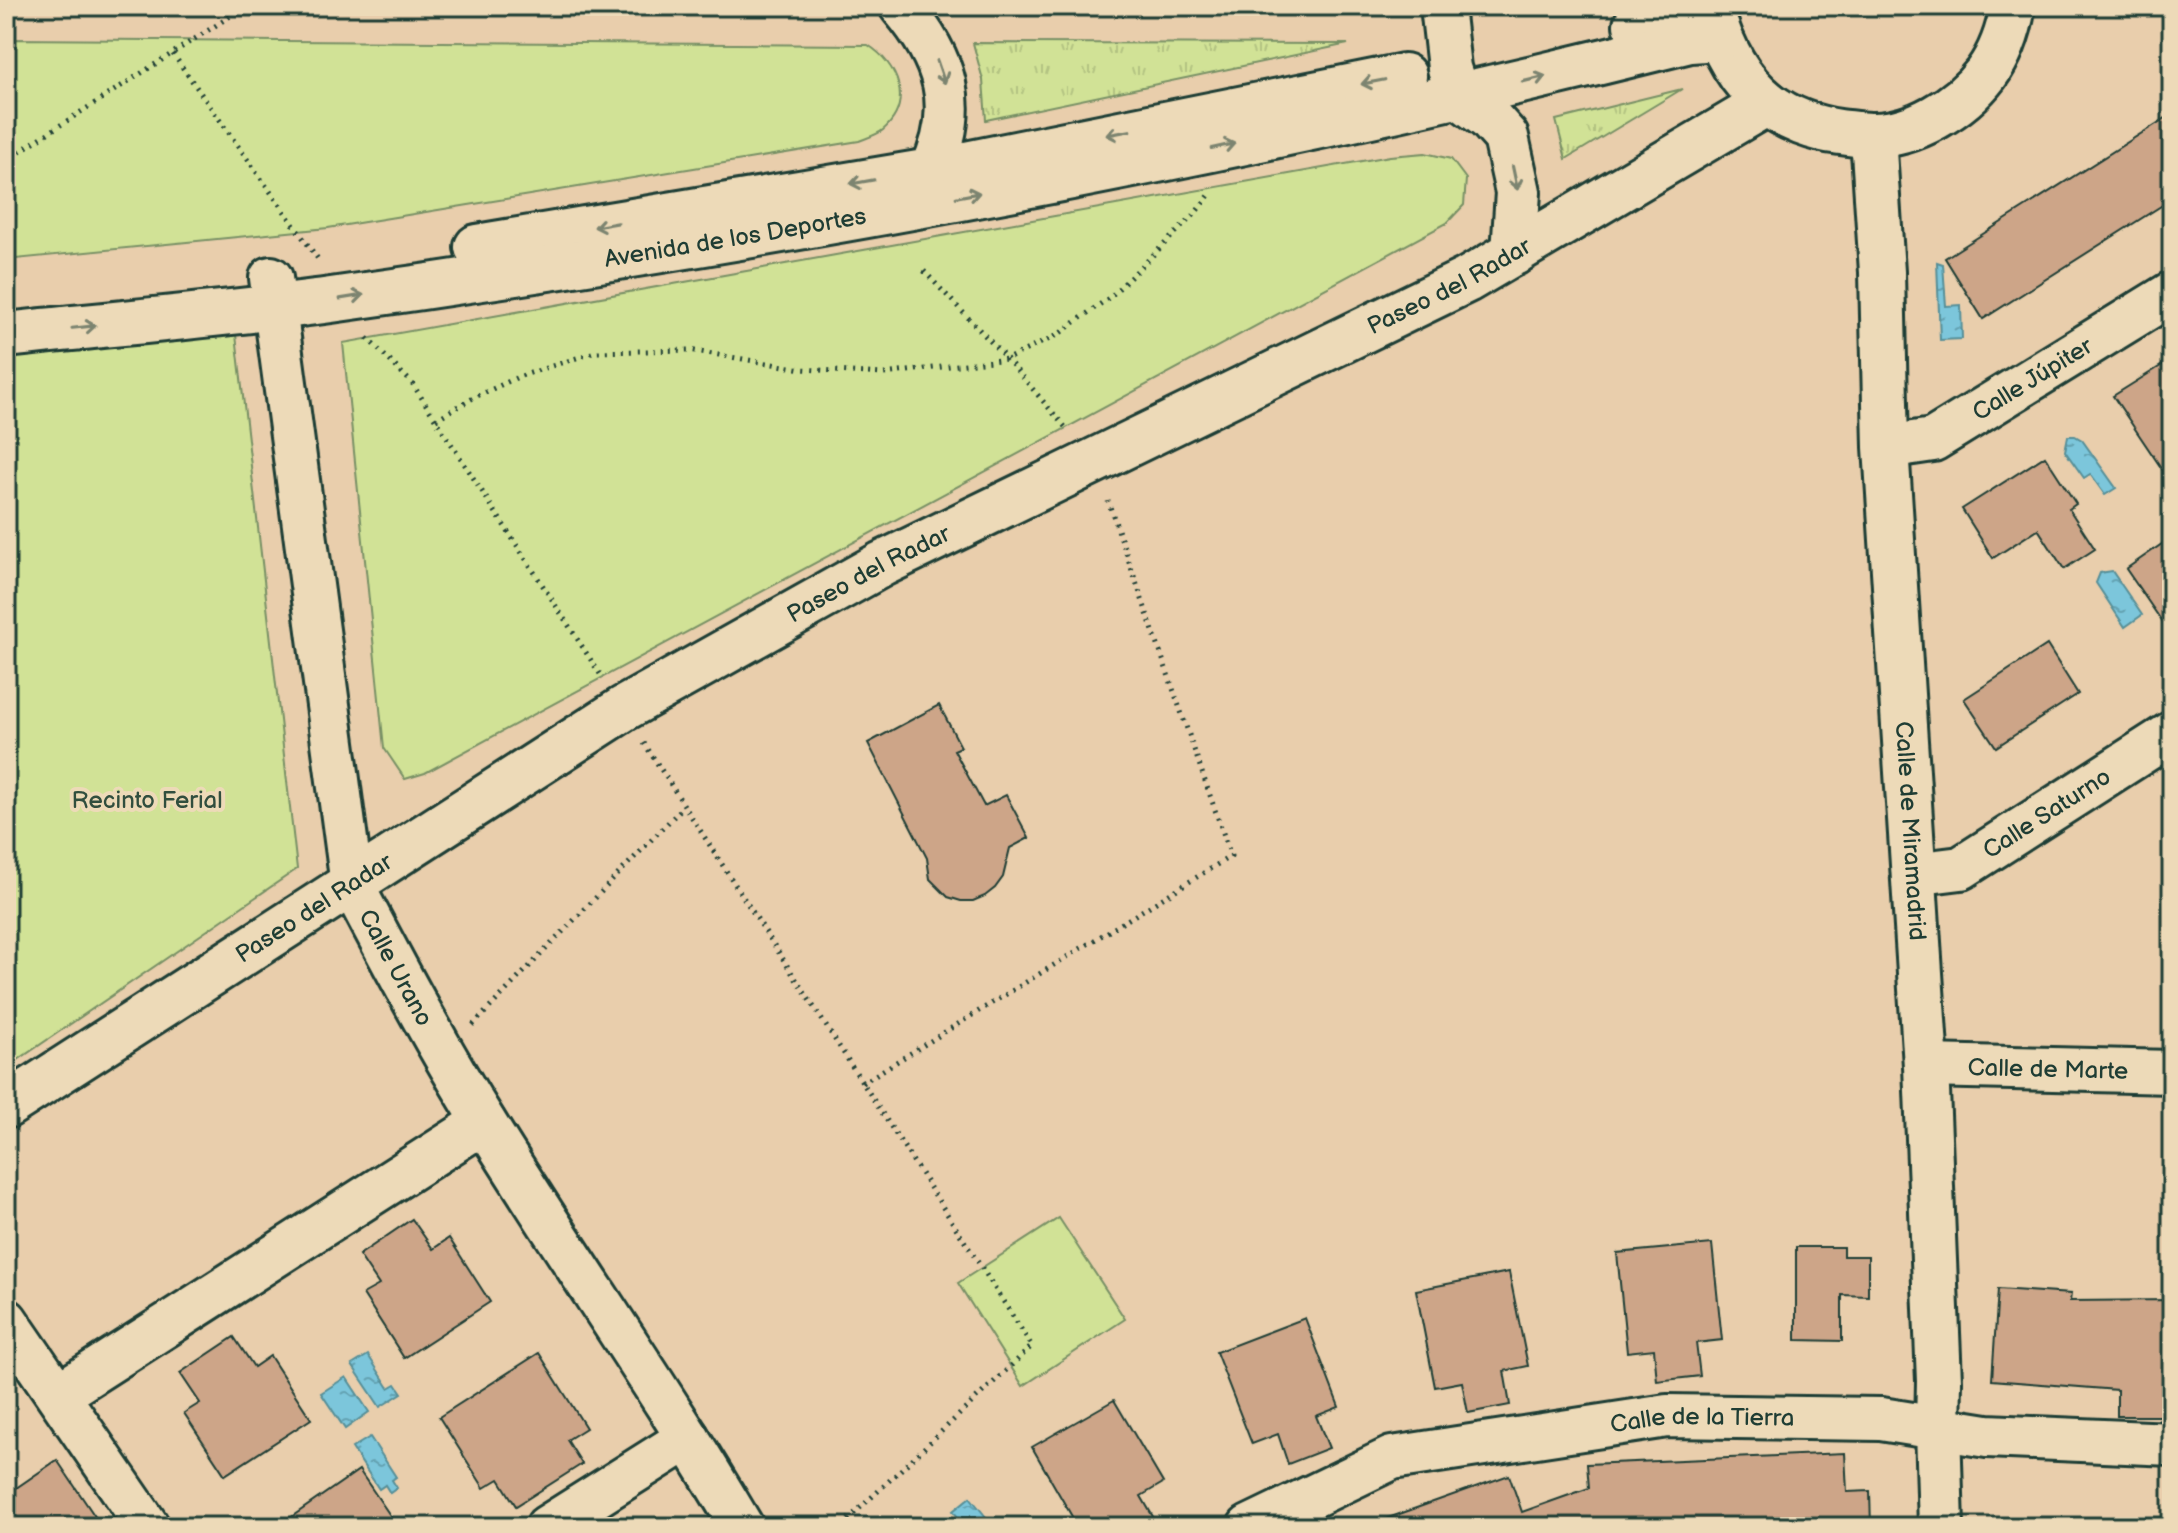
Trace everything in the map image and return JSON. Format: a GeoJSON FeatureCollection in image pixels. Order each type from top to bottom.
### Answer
{"type":"FeatureCollection","features":[{"type":"Feature","properties":{"kind":"street"},"geometry":{"type":"LineString","coordinates":[[901,6],[924,34],[944,76],[947,111],[939,154],[931,171]]}},
{"type":"Feature","properties":{"kind":"street"},"geometry":{"type":"LineString","coordinates":[[1441,6],[1454,82],[1506,137],[1518,192],[1514,253]]}},
{"type":"Feature","properties":{"kind":"street"},"geometry":{"type":"LineString","coordinates":[[1710,17],[1740,77],[1767,103],[1820,129],[1873,136],[1910,128],[1952,107],[1987,73],[2009,31],[2013,6]]}},
{"type":"Feature","properties":{"kind":"street","name":"Avenida de los Deportes"},"geometry":{"type":"LineString","coordinates":[[328,286],[931,171],[1690,40],[1710,17]]}},
{"type":"Feature","properties":{"kind":"street","name":"Avenida de los Deportes"},"geometry":{"type":"LineString","coordinates":[[6,335],[273,292],[798,227],[1214,148],[1454,82]]}},
{"type":"Feature","properties":{"kind":"street","name":"Paseo del Radar"},"geometry":{"type":"LineString","coordinates":[[6,1106],[623,709],[882,564],[1467,280],[1767,103]]}},
{"type":"Feature","properties":{"kind":"street","name":"Calle de Miramadrid"},"geometry":{"type":"LineString","coordinates":[[1873,136],[1882,272],[1886,447],[1926,1066],[1939,1381],[1941,1527]]}},
{"type":"Feature","properties":{"kind":"street","name":"Avenida de los Deportes"},"geometry":{"type":"LineString","coordinates":[[6,306],[273,292]]}},
{"type":"Feature","properties":{"kind":"street","name":"Calle Urano"},"geometry":{"type":"LineString","coordinates":[[273,292],[352,885],[484,1122],[742,1527]]}},
{"type":"Feature","properties":{"kind":"street","name":"Calle Júpiter"},"geometry":{"type":"LineString","coordinates":[[1886,447],[1933,440],[2172,293]]}},
{"type":"Feature","properties":{"kind":"street","name":"Calle Saturno"},"geometry":{"type":"LineString","coordinates":[[1913,874],[1961,868],[2172,733]]}},
{"type":"Feature","properties":{"kind":"street","name":"Calle de Marte"},"geometry":{"type":"LineString","coordinates":[[1926,1066],[2172,1072]]}},
{"type":"Feature","properties":{"kind":"street"},"geometry":{"type":"LineString","coordinates":[[59,1394],[484,1122]]}},
{"type":"Feature","properties":{"kind":"street"},"geometry":{"type":"LineString","coordinates":[[6,1320],[148,1527]]}},
{"type":"Feature","properties":{"kind":"street","name":"Calle de la Tierra"},"geometry":{"type":"LineString","coordinates":[[1249,1527],[1392,1458],[1667,1416],[1881,1419],[1987,1436],[2172,1444]]}},
{"type":"Feature","properties":{"kind":"street"},"geometry":{"type":"LineString","coordinates":[[547,1527],[688,1438]]}},
{"type":"Feature","properties":{"kind":"path"},"geometry":{"type":"LineString","coordinates":[[6,160],[246,6]]}},
{"type":"Feature","properties":{"kind":"path"},"geometry":{"type":"LineString","coordinates":[[173,54],[328,286],[412,383],[436,419],[1032,1346],[840,1527]]}},
{"type":"Feature","properties":{"kind":"path"},"geometry":{"type":"LineString","coordinates":[[436,419],[518,377],[595,352],[689,350],[802,369],[884,374],[1007,359],[1027,352],[1084,318],[1162,248],[1193,216],[1215,187],[1214,148]]}},
{"type":"Feature","properties":{"kind":"path"},"geometry":{"type":"LineString","coordinates":[[862,1083],[1231,856],[1094,462],[1007,359],[924,271]]}},
{"type":"Feature","properties":{"kind":"path"},"geometry":{"type":"LineString","coordinates":[[445,1054],[683,807]]}},
{"type":"Feature","properties":{"kind":"green space"},"geometry":{"type":"Polygon","coordinates":[[[6,39],[868,45],[879,53],[894,73],[900,96],[898,108],[883,130],[859,141],[328,228],[6,260],[6,39]]]}},
{"type":"Feature","properties":{"kind":"green space"},"geometry":{"type":"Polygon","coordinates":[[[973,43],[1348,44],[986,120],[983,80],[973,43]]]}},
{"type":"Feature","properties":{"kind":"green space"},"geometry":{"type":"Polygon","coordinates":[[[1682,89],[1566,159],[1556,120],[1682,89]]]}},
{"type":"Feature","properties":{"kind":"green space"},"geometry":{"type":"Polygon","coordinates":[[[1425,153],[1451,159],[1466,179],[1464,205],[1447,223],[425,773],[405,779],[384,748],[343,343],[1390,156],[1425,153]]]}},
{"type":"Feature","properties":{"kind":"green space","name":"Recinto Ferial"},"geometry":{"type":"Polygon","coordinates":[[[235,326],[297,869],[6,1068],[6,353],[235,326]]]}},
{"type":"Feature","properties":{"kind":"green space"},"geometry":{"type":"Polygon","coordinates":[[[1059,1218],[1125,1319],[1023,1386],[958,1283],[1059,1218]]]}},
{"type":"Feature","properties":{"kind":"water"},"geometry":{"type":"Polygon","coordinates":[[[1937,262],[1943,264],[1946,306],[1961,305],[1962,339],[1940,340],[1937,262]]]}},
{"type":"Feature","properties":{"kind":"water"},"geometry":{"type":"Polygon","coordinates":[[[2068,436],[2082,440],[2116,488],[2105,495],[2090,474],[2084,478],[2065,451],[2068,436]]]}},
{"type":"Feature","properties":{"kind":"water"},"geometry":{"type":"Polygon","coordinates":[[[2112,571],[2142,615],[2125,627],[2096,583],[2100,573],[2112,571]]]}},
{"type":"Feature","properties":{"kind":"water"},"geometry":{"type":"Polygon","coordinates":[[[368,1355],[389,1388],[396,1384],[402,1393],[380,1407],[352,1365],[368,1355]]]}},
{"type":"Feature","properties":{"kind":"water"},"geometry":{"type":"Polygon","coordinates":[[[346,1377],[369,1412],[345,1429],[321,1393],[346,1377]]]}},
{"type":"Feature","properties":{"kind":"water"},"geometry":{"type":"Polygon","coordinates":[[[370,1437],[396,1477],[392,1480],[397,1488],[390,1493],[385,1485],[379,1489],[352,1448],[370,1437]]]}},
{"type":"Feature","properties":{"kind":"water"},"geometry":{"type":"Polygon","coordinates":[[[970,1497],[994,1527],[966,1527],[953,1511],[970,1497]]]}},
{"type":"Feature","properties":{"kind":"building"},"geometry":{"type":"Polygon","coordinates":[[[2172,114],[2172,199],[1983,319],[1945,258],[2172,114]]]}},
{"type":"Feature","properties":{"kind":"building"},"geometry":{"type":"Polygon","coordinates":[[[2172,359],[2172,484],[2113,396],[2172,359]]]}},
{"type":"Feature","properties":{"kind":"building"},"geometry":{"type":"Polygon","coordinates":[[[2045,456],[2076,504],[2069,509],[2095,549],[2064,569],[2038,529],[1993,558],[1962,509],[2045,456]]]}},
{"type":"Feature","properties":{"kind":"building"},"geometry":{"type":"Polygon","coordinates":[[[2172,537],[2172,636],[2126,569],[2172,537]]]}},
{"type":"Feature","properties":{"kind":"building"},"geometry":{"type":"Polygon","coordinates":[[[2047,645],[2078,694],[1996,747],[1964,699],[2047,645]]]}},
{"type":"Feature","properties":{"kind":"building"},"geometry":{"type":"Polygon","coordinates":[[[939,705],[961,747],[954,750],[984,806],[1006,795],[1029,838],[1010,848],[1003,877],[995,888],[973,901],[948,897],[930,879],[927,858],[868,743],[939,705]]]}},
{"type":"Feature","properties":{"kind":"building"},"geometry":{"type":"Polygon","coordinates":[[[412,1219],[433,1249],[449,1238],[490,1302],[404,1358],[363,1294],[379,1285],[359,1255],[412,1219]]]}},
{"type":"Feature","properties":{"kind":"building"},"geometry":{"type":"Polygon","coordinates":[[[1712,1244],[1722,1340],[1696,1343],[1700,1376],[1657,1381],[1654,1349],[1627,1352],[1617,1253],[1712,1244]]]}},
{"type":"Feature","properties":{"kind":"building"},"geometry":{"type":"Polygon","coordinates":[[[1796,1247],[1843,1247],[1843,1256],[1868,1256],[1868,1296],[1842,1295],[1842,1341],[1796,1340],[1796,1247]]]}},
{"type":"Feature","properties":{"kind":"building"},"geometry":{"type":"Polygon","coordinates":[[[1509,1272],[1528,1366],[1504,1371],[1510,1405],[1468,1413],[1462,1382],[1435,1387],[1416,1290],[1509,1272]]]}},
{"type":"Feature","properties":{"kind":"building"},"geometry":{"type":"Polygon","coordinates":[[[1998,1289],[2071,1294],[2070,1301],[2172,1300],[2172,1416],[2117,1416],[2117,1390],[1992,1380],[1998,1289]]]}},
{"type":"Feature","properties":{"kind":"building"},"geometry":{"type":"Polygon","coordinates":[[[1305,1318],[1339,1407],[1316,1416],[1329,1448],[1288,1464],[1278,1434],[1252,1444],[1216,1352],[1305,1318]]]}},
{"type":"Feature","properties":{"kind":"building"},"geometry":{"type":"Polygon","coordinates":[[[234,1337],[254,1367],[270,1356],[311,1419],[225,1475],[184,1413],[200,1403],[180,1373],[234,1337]]]}},
{"type":"Feature","properties":{"kind":"building"},"geometry":{"type":"Polygon","coordinates":[[[539,1353],[586,1428],[567,1440],[582,1464],[516,1506],[499,1479],[484,1488],[439,1417],[539,1353]]]}},
{"type":"Feature","properties":{"kind":"building"},"geometry":{"type":"Polygon","coordinates":[[[1114,1400],[1163,1483],[1141,1496],[1159,1527],[1078,1527],[1032,1447],[1114,1400]]]}},
{"type":"Feature","properties":{"kind":"building"},"geometry":{"type":"Polygon","coordinates":[[[1845,1453],[1847,1492],[1870,1491],[1871,1527],[1378,1527],[1377,1522],[1509,1475],[1522,1512],[1589,1488],[1587,1464],[1845,1453]]]}},
{"type":"Feature","properties":{"kind":"building"},"geometry":{"type":"Polygon","coordinates":[[[57,1460],[102,1527],[6,1527],[6,1495],[57,1460]]]}},
{"type":"Feature","properties":{"kind":"building"},"geometry":{"type":"Polygon","coordinates":[[[359,1470],[398,1527],[277,1527],[359,1470]]]}}]}
